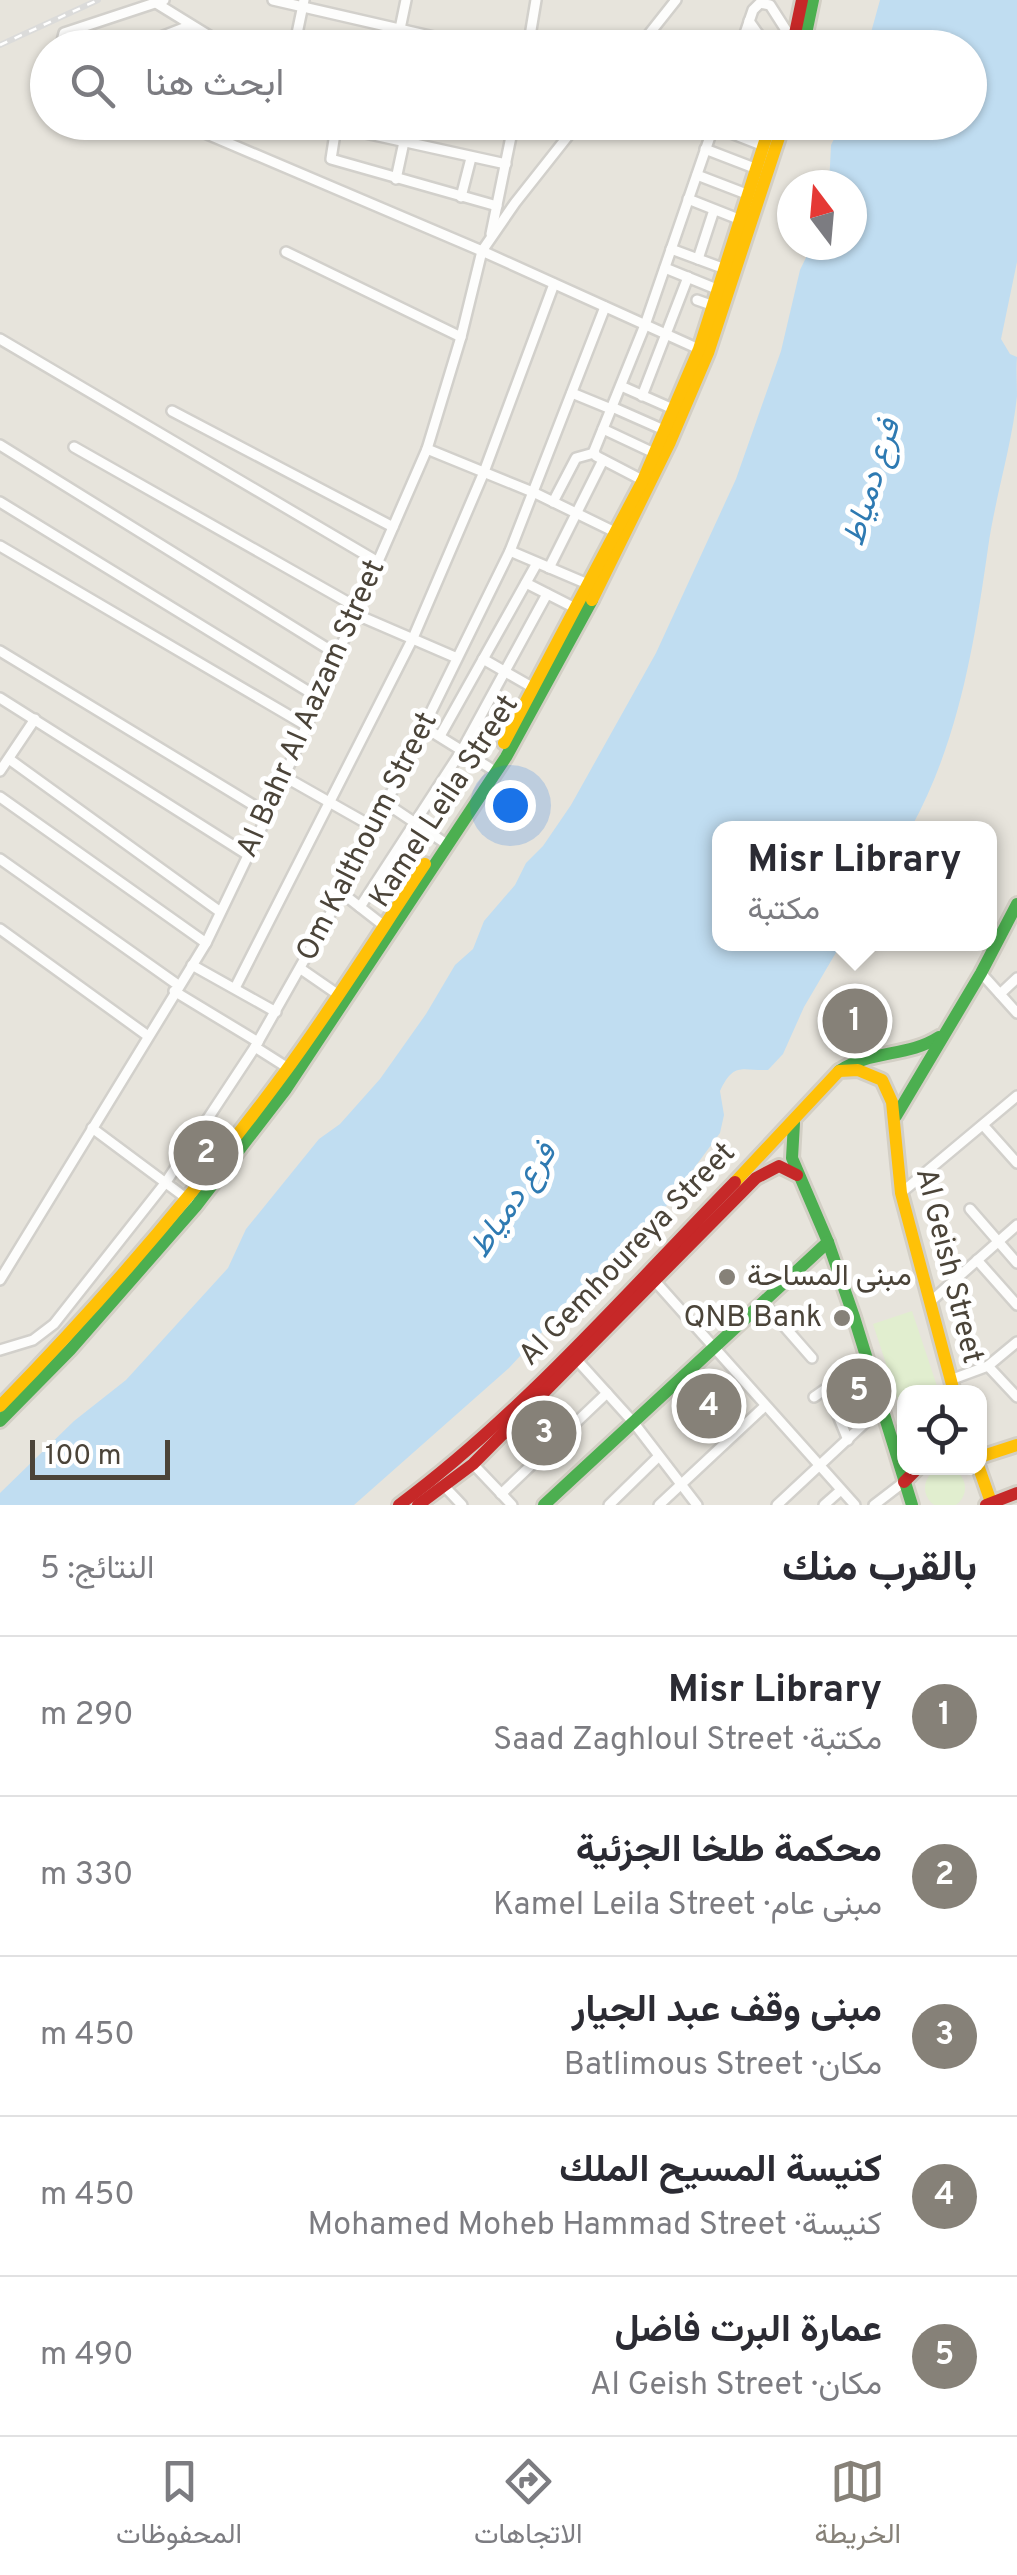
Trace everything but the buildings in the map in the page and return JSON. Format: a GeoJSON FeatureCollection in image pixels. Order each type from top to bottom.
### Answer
{"type":"FeatureCollection","features":[{"type":"Feature","properties":{"kind":"street"},"geometry":{"type":"LineString","coordinates":[[273,0],[404,30]]}},
{"type":"Feature","properties":{"kind":"street"},"geometry":{"type":"LineString","coordinates":[[400,29],[406,0]]}},
{"type":"Feature","properties":{"kind":"street"},"geometry":{"type":"LineString","coordinates":[[531,30],[536,0]]}},
{"type":"Feature","properties":{"kind":"street"},"geometry":{"type":"LineString","coordinates":[[652,30],[676,0]]}},
{"type":"Feature","properties":{"kind":"street"},"geometry":{"type":"LineString","coordinates":[[798,30],[802,0]]}},
{"type":"Feature","properties":{"kind":"street"},"geometry":{"type":"LineString","coordinates":[[802,30],[813,0]]}},
{"type":"Feature","properties":{"kind":"street"},"geometry":{"type":"LineString","coordinates":[[73,30],[160,1],[196,30]]}},
{"type":"Feature","properties":{"kind":"street"},"geometry":{"type":"LineString","coordinates":[[746,30],[754,6],[767,3],[785,30]]}},
{"type":"Feature","properties":{"kind":"street"},"geometry":{"type":"LineString","coordinates":[[298,30],[303,4]]}},
{"type":"Feature","properties":{"kind":"street"},"geometry":{"type":"LineString","coordinates":[[749,21],[755,30]]}},
{"type":"Feature","properties":{"kind":"street"},"geometry":{"type":"LineString","coordinates":[[179,30],[189,26]]}},
{"type":"Feature","properties":{"kind":"street"},"geometry":{"type":"LineString","coordinates":[[221,140],[704,351]]}},
{"type":"Feature","properties":{"kind":"street"},"geometry":{"type":"LineString","coordinates":[[334,140],[332,159],[497,206]]}},
{"type":"Feature","properties":{"kind":"street"},"geometry":{"type":"LineString","coordinates":[[395,140],[506,164]]}},
{"type":"Feature","properties":{"kind":"street"},"geometry":{"type":"LineString","coordinates":[[490,236],[511,140]]}},
{"type":"Feature","properties":{"kind":"street","name":"Al Bahr Al Aazam Street"},"geometry":{"type":"LineString","coordinates":[[0,1280],[206,943],[268,814],[427,448],[482,252],[490,236],[564,140]]}},
{"type":"Feature","properties":{"kind":"street"},"geometry":{"type":"LineString","coordinates":[[594,453],[646,325],[709,140]]}},
{"type":"Feature","properties":{"kind":"street"},"geometry":{"type":"LineString","coordinates":[[750,140],[764,146]]}},
{"type":"Feature","properties":{"kind":"street","name":"Kamel Leila Street"},"geometry":{"type":"LineString","coordinates":[[647,482],[673,409],[704,351],[699,325],[714,306],[766,140]]}},
{"type":"Feature","properties":{"kind":"street","name":"Kamel Leila Street"},"geometry":{"type":"LineString","coordinates":[[581,611],[590,584],[647,482],[704,351],[778,140]]}},
{"type":"Feature","properties":{"kind":"street"},"geometry":{"type":"LineString","coordinates":[[396,179],[404,142]]}},
{"type":"Feature","properties":{"kind":"street"},"geometry":{"type":"LineString","coordinates":[[706,149],[757,168]]}},
{"type":"Feature","properties":{"kind":"street"},"geometry":{"type":"LineString","coordinates":[[461,198],[471,158]]}},
{"type":"Feature","properties":{"kind":"street"},"geometry":{"type":"LineString","coordinates":[[696,175],[749,195]]}},
{"type":"Feature","properties":{"kind":"street"},"geometry":{"type":"LineString","coordinates":[[688,199],[741,220]]}},
{"type":"Feature","properties":{"kind":"street"},"geometry":{"type":"LineString","coordinates":[[698,259],[714,210]]}},
{"type":"Feature","properties":{"kind":"street"},"geometry":{"type":"LineString","coordinates":[[672,249],[726,269]]}},
{"type":"Feature","properties":{"kind":"street"},"geometry":{"type":"LineString","coordinates":[[286,252],[460,337]]}},
{"type":"Feature","properties":{"kind":"street"},"geometry":{"type":"LineString","coordinates":[[665,268],[719,290]]}},
{"type":"Feature","properties":{"kind":"street"},"geometry":{"type":"LineString","coordinates":[[642,396],[688,277]]}},
{"type":"Feature","properties":{"kind":"street"},"geometry":{"type":"LineString","coordinates":[[235,988],[413,638],[484,472],[554,284]]}},
{"type":"Feature","properties":{"kind":"street"},"geometry":{"type":"LineString","coordinates":[[696,300],[714,306]]}},
{"type":"Feature","properties":{"kind":"street","name":"Om Kalthoum Street"},"geometry":{"type":"LineString","coordinates":[[0,1350],[32,1340],[54,1324],[166,1182],[276,1012],[342,893],[510,552],[604,307]]}},
{"type":"Feature","properties":{"kind":"street"},"geometry":{"type":"LineString","coordinates":[[0,339],[378,562]]}},
{"type":"Feature","properties":{"kind":"street"},"geometry":{"type":"LineString","coordinates":[[620,386],[673,409]]}},
{"type":"Feature","properties":{"kind":"street"},"geometry":{"type":"LineString","coordinates":[[572,393],[664,430]]}},
{"type":"Feature","properties":{"kind":"street"},"geometry":{"type":"LineString","coordinates":[[172,411],[393,528]]}},
{"type":"Feature","properties":{"kind":"street"},"geometry":{"type":"LineString","coordinates":[[603,429],[654,454]]}},
{"type":"Feature","properties":{"kind":"street"},"geometry":{"type":"LineString","coordinates":[[0,444],[338,655]]}},
{"type":"Feature","properties":{"kind":"street"},"geometry":{"type":"LineString","coordinates":[[74,447],[357,611],[457,658]]}},
{"type":"Feature","properties":{"kind":"street"},"geometry":{"type":"LineString","coordinates":[[427,448],[535,493],[619,534]]}},
{"type":"Feature","properties":{"kind":"street"},"geometry":{"type":"LineString","coordinates":[[594,453],[647,482]]}},
{"type":"Feature","properties":{"kind":"street"},"geometry":{"type":"LineString","coordinates":[[552,502],[576,458],[594,453]]}},
{"type":"Feature","properties":{"kind":"street"},"geometry":{"type":"LineString","coordinates":[[549,568],[604,460]]}},
{"type":"Feature","properties":{"kind":"street"},"geometry":{"type":"LineString","coordinates":[[0,502],[319,698]]}},
{"type":"Feature","properties":{"kind":"street","name":"Kamel Leila Street"},"geometry":{"type":"LineString","coordinates":[[0,1406],[191,1203],[342,997],[539,692],[619,534]]}},
{"type":"Feature","properties":{"kind":"street"},"geometry":{"type":"LineString","coordinates":[[0,546],[307,726]]}},
{"type":"Feature","properties":{"kind":"street"},"geometry":{"type":"LineString","coordinates":[[510,552],[590,584]]}},
{"type":"Feature","properties":{"kind":"street"},"geometry":{"type":"LineString","coordinates":[[440,736],[537,563]]}},
{"type":"Feature","properties":{"kind":"street"},"geometry":{"type":"LineString","coordinates":[[526,583],[581,611]]}},
{"type":"Feature","properties":{"kind":"street"},"geometry":{"type":"LineString","coordinates":[[360,908],[462,750],[547,594]]}},
{"type":"Feature","properties":{"kind":"street"},"geometry":{"type":"LineString","coordinates":[[0,651],[268,814]]}},
{"type":"Feature","properties":{"kind":"street"},"geometry":{"type":"LineString","coordinates":[[484,659],[539,692]]}},
{"type":"Feature","properties":{"kind":"street","name":"Kamel Leila Street"},"geometry":{"type":"LineString","coordinates":[[0,1422],[70,1350],[286,1089],[383,925],[444,843],[539,692]]}},
{"type":"Feature","properties":{"kind":"street"},"geometry":{"type":"LineString","coordinates":[[0,698],[248,855]]}},
{"type":"Feature","properties":{"kind":"street"},"geometry":{"type":"LineString","coordinates":[[0,771],[35,719]]}},
{"type":"Feature","properties":{"kind":"street"},"geometry":{"type":"LineString","coordinates":[[424,726],[490,768]]}},
{"type":"Feature","properties":{"kind":"street"},"geometry":{"type":"LineString","coordinates":[[8,759],[220,911]]}},
{"type":"Feature","properties":{"kind":"street"},"geometry":{"type":"LineString","coordinates":[[284,777],[375,828]]}},
{"type":"Feature","properties":{"kind":"street"},"geometry":{"type":"LineString","coordinates":[[0,797],[206,943]]}},
{"type":"Feature","properties":{"kind":"street"},"geometry":{"type":"LineString","coordinates":[[387,804],[444,843]]}},
{"type":"Feature","properties":{"kind":"street"},"geometry":{"type":"LineString","coordinates":[[0,860],[288,1068]]}},
{"type":"Feature","properties":{"kind":"street"},"geometry":{"type":"LineString","coordinates":[[342,893],[383,925]]}},
{"type":"Feature","properties":{"kind":"street"},"geometry":{"type":"LineString","coordinates":[[997,942],[1017,904]]}},
{"type":"Feature","properties":{"kind":"street"},"geometry":{"type":"LineString","coordinates":[[0,928],[148,1036]]}},
{"type":"Feature","properties":{"kind":"street"},"geometry":{"type":"LineString","coordinates":[[896,1116],[992,951]]}},
{"type":"Feature","properties":{"kind":"street"},"geometry":{"type":"LineString","coordinates":[[192,965],[276,1012]]}},
{"type":"Feature","properties":{"kind":"street"},"geometry":{"type":"LineString","coordinates":[[300,969],[342,997]]}},
{"type":"Feature","properties":{"kind":"street"},"geometry":{"type":"LineString","coordinates":[[981,973],[1017,1013]]}},
{"type":"Feature","properties":{"kind":"street"},"geometry":{"type":"LineString","coordinates":[[1000,994],[1017,978]]}},
{"type":"Feature","properties":{"kind":"street"},"geometry":{"type":"LineString","coordinates":[[839,1072],[867,1054],[918,1050],[948,1028]]}},
{"type":"Feature","properties":{"kind":"street"},"geometry":{"type":"LineString","coordinates":[[905,1052],[918,1059],[922,1073]]}},
{"type":"Feature","properties":{"kind":"street","name":"Al Geish Street"},"geometry":{"type":"LineString","coordinates":[[839,1072],[860,1070],[879,1079],[892,1096],[901,1194],[950,1385]]}},
{"type":"Feature","properties":{"kind":"street","name":"Al Gemhoureya Street"},"geometry":{"type":"LineString","coordinates":[[399,1505],[476,1444],[839,1072]]}},
{"type":"Feature","properties":{"kind":"street"},"geometry":{"type":"LineString","coordinates":[[901,1194],[1017,1096]]}},
{"type":"Feature","properties":{"kind":"street"},"geometry":{"type":"LineString","coordinates":[[794,1122],[790,1142],[797,1174],[828,1242],[912,1505]]}},
{"type":"Feature","properties":{"kind":"street"},"geometry":{"type":"LineString","coordinates":[[983,1125],[1017,1163]]}},
{"type":"Feature","properties":{"kind":"street"},"geometry":{"type":"LineString","coordinates":[[92,1128],[191,1203]]}},
{"type":"Feature","properties":{"kind":"street","name":"Al Gemhoureya Street"},"geometry":{"type":"LineString","coordinates":[[418,1505],[473,1464],[756,1178],[779,1166],[797,1174]]}},
{"type":"Feature","properties":{"kind":"street"},"geometry":{"type":"LineString","coordinates":[[970,1209],[1017,1263]]}},
{"type":"Feature","properties":{"kind":"street"},"geometry":{"type":"LineString","coordinates":[[930,1302],[1017,1225]]}},
{"type":"Feature","properties":{"kind":"street"},"geometry":{"type":"LineString","coordinates":[[544,1505],[828,1242]]}},
{"type":"Feature","properties":{"kind":"street"},"geometry":{"type":"LineString","coordinates":[[977,1260],[1017,1305]]}},
{"type":"Feature","properties":{"kind":"street"},"geometry":{"type":"LineString","coordinates":[[654,1280],[855,1505]]}},
{"type":"Feature","properties":{"kind":"street"},"geometry":{"type":"LineString","coordinates":[[763,1302],[812,1358]]}},
{"type":"Feature","properties":{"kind":"street"},"geometry":{"type":"LineString","coordinates":[[956,1385],[1017,1342]]}},
{"type":"Feature","properties":{"kind":"street"},"geometry":{"type":"LineString","coordinates":[[577,1360],[698,1505]]}},
{"type":"Feature","properties":{"kind":"street"},"geometry":{"type":"LineString","coordinates":[[988,1366],[1017,1397]]}},
{"type":"Feature","properties":{"kind":"street"},"geometry":{"type":"LineString","coordinates":[[814,1397],[828,1391],[848,1440]]}},
{"type":"Feature","properties":{"kind":"street"},"geometry":{"type":"LineString","coordinates":[[501,1494],[607,1393]]}},
{"type":"Feature","properties":{"kind":"street"},"geometry":{"type":"LineString","coordinates":[[659,1505],[765,1406]]}},
{"type":"Feature","properties":{"kind":"street"},"geometry":{"type":"LineString","coordinates":[[883,1411],[897,1426]]}},
{"type":"Feature","properties":{"kind":"street"},"geometry":{"type":"LineString","coordinates":[[784,1503],[883,1411]]}},
{"type":"Feature","properties":{"kind":"street"},"geometry":{"type":"LineString","coordinates":[[987,1455],[1017,1445]]}},
{"type":"Feature","properties":{"kind":"street"},"geometry":{"type":"LineString","coordinates":[[609,1505],[658,1458]]}},
{"type":"Feature","properties":{"kind":"street"},"geometry":{"type":"LineString","coordinates":[[473,1464],[512,1505]]}},
{"type":"Feature","properties":{"kind":"street"},"geometry":{"type":"LineString","coordinates":[[874,1505],[911,1475]]}},
{"type":"Feature","properties":{"kind":"street"},"geometry":{"type":"LineString","coordinates":[[982,1475],[990,1504],[1017,1492]]}},
{"type":"Feature","properties":{"kind":"street"},"geometry":{"type":"LineString","coordinates":[[445,1486],[462,1505]]}},
{"type":"Feature","properties":{"kind":"street"},"geometry":{"type":"LineString","coordinates":[[824,1505],[841,1490]]}},
{"type":"Feature","properties":{"kind":"shaded area"},"geometry":{"type":"Polygon","coordinates":[[[0,0],[1017,0],[1017,1505],[0,1505],[0,0]]]}},
{"type":"Feature","properties":{"kind":"green space"},"geometry":{"type":"Polygon","coordinates":[[[912,1311],[937,1385],[897,1385],[897,1398],[873,1324],[912,1311]]]}},
{"type":"Feature","properties":{"kind":"green space"},"geometry":{"type":"Polygon","coordinates":[[[930,1475],[960,1475],[964,1480],[964,1496],[955,1505],[935,1505],[926,1496],[926,1480],[930,1475]]]}},
{"type":"Feature","properties":{"kind":"water","name":"فرع دمياط"},"geometry":{"type":"Polygon","coordinates":[[[880,0],[1017,0],[1017,262],[1001,339],[1010,354],[1017,357],[1017,396],[977,621],[953,727],[915,821],[712,821],[712,951],[837,951],[804,1007],[783,1054],[768,1070],[740,1070],[730,1075],[720,1091],[724,1115],[720,1133],[661,1213],[577,1294],[509,1368],[354,1505],[0,1505],[0,1493],[74,1421],[126,1380],[228,1268],[246,1229],[319,1139],[340,1124],[380,1079],[455,965],[473,949],[484,921],[515,885],[526,863],[543,846],[571,805],[656,653],[736,479],[781,351],[805,260],[867,260],[867,170],[830,170],[834,140],[987,140],[987,30],[872,30],[880,0]]]}},
{"type":"Feature","properties":{"kind":"railway"},"geometry":{"type":"LineString","coordinates":[[33,30],[98,0]]}},
{"type":"Feature","properties":{"kind":"railway"},"geometry":{"type":"LineString","coordinates":[[0,45],[30,31]]}},
{"type":"Feature","properties":{"kind":"traffic: fast"},"geometry":{"type":"LineString","coordinates":[[807,30],[813,0]]}},
{"type":"Feature","properties":{"kind":"traffic: fast"},"geometry":{"type":"LineString","coordinates":[[0,1421],[70,1350],[196,1206],[286,1089],[506,757],[592,600]]}},
{"type":"Feature","properties":{"kind":"traffic: fast"},"geometry":{"type":"LineString","coordinates":[[997,942],[1017,904]]}},
{"type":"Feature","properties":{"kind":"traffic: fast"},"geometry":{"type":"LineString","coordinates":[[896,1116],[992,951]]}},
{"type":"Feature","properties":{"kind":"traffic: fast"},"geometry":{"type":"LineString","coordinates":[[839,1071],[939,1037]]}},
{"type":"Feature","properties":{"kind":"traffic: fast"},"geometry":{"type":"LineString","coordinates":[[794,1123],[792,1158],[828,1242],[854,1317],[912,1505]]}},
{"type":"Feature","properties":{"kind":"traffic: fast"},"geometry":{"type":"LineString","coordinates":[[544,1505],[828,1242]]}},
{"type":"Feature","properties":{"kind":"traffic: slow"},"geometry":{"type":"LineString","coordinates":[[504,743],[643,480],[699,349],[765,140]]}},
{"type":"Feature","properties":{"kind":"traffic: slow"},"geometry":{"type":"LineString","coordinates":[[592,600],[670,442],[708,353],[778,140]]}},
{"type":"Feature","properties":{"kind":"traffic: slow"},"geometry":{"type":"LineString","coordinates":[[0,1406],[112,1285],[252,1116],[425,864]]}},
{"type":"Feature","properties":{"kind":"traffic: slow"},"geometry":{"type":"LineString","coordinates":[[735,1182],[839,1071],[858,1070],[882,1080],[892,1102],[901,1193],[952,1385]]}},
{"type":"Feature","properties":{"kind":"traffic: slow"},"geometry":{"type":"LineString","coordinates":[[987,1455],[1017,1445]]}},
{"type":"Feature","properties":{"kind":"traffic: slow"},"geometry":{"type":"LineString","coordinates":[[981,1475],[992,1505]]}},
{"type":"Feature","properties":{"kind":"traffic: jam"},"geometry":{"type":"LineString","coordinates":[[796,30],[802,0]]}},
{"type":"Feature","properties":{"kind":"traffic: jam"},"geometry":{"type":"LineString","coordinates":[[418,1505],[473,1464],[756,1178],[779,1166],[797,1175]]}},
{"type":"Feature","properties":{"kind":"traffic: jam"},"geometry":{"type":"LineString","coordinates":[[399,1505],[531,1391],[735,1182]]}},
{"type":"Feature","properties":{"kind":"traffic: jam"},"geometry":{"type":"LineString","coordinates":[[904,1482],[911,1475]]}},
{"type":"Feature","properties":{"kind":"traffic: jam"},"geometry":{"type":"LineString","coordinates":[[986,1505],[1017,1493]]}},
{"type":"Feature","properties":{"kind":"place","name":"Misr Library"},"geometry":{"type":"Point","coordinates":[855,1021]}},
{"type":"Feature","properties":{"kind":"place","name":"محكمة طلخا الجزئية"},"geometry":{"type":"Point","coordinates":[206,1153]}},
{"type":"Feature","properties":{"kind":"place","name":"مبنى المساحة"},"geometry":{"type":"Point","coordinates":[727,1277]}},
{"type":"Feature","properties":{"kind":"place","name":"QNB Bank"},"geometry":{"type":"Point","coordinates":[842,1318]}},
{"type":"Feature","properties":{"kind":"place","name":"عمارة البرت فاضل"},"geometry":{"type":"Point","coordinates":[859,1391]}},
{"type":"Feature","properties":{"kind":"place","name":"كنيسة المسيح الملك"},"geometry":{"type":"Point","coordinates":[709,1406]}},
{"type":"Feature","properties":{"kind":"place","name":"مبنى وقف عبد الجيار"},"geometry":{"type":"Point","coordinates":[544,1433]}}]}
